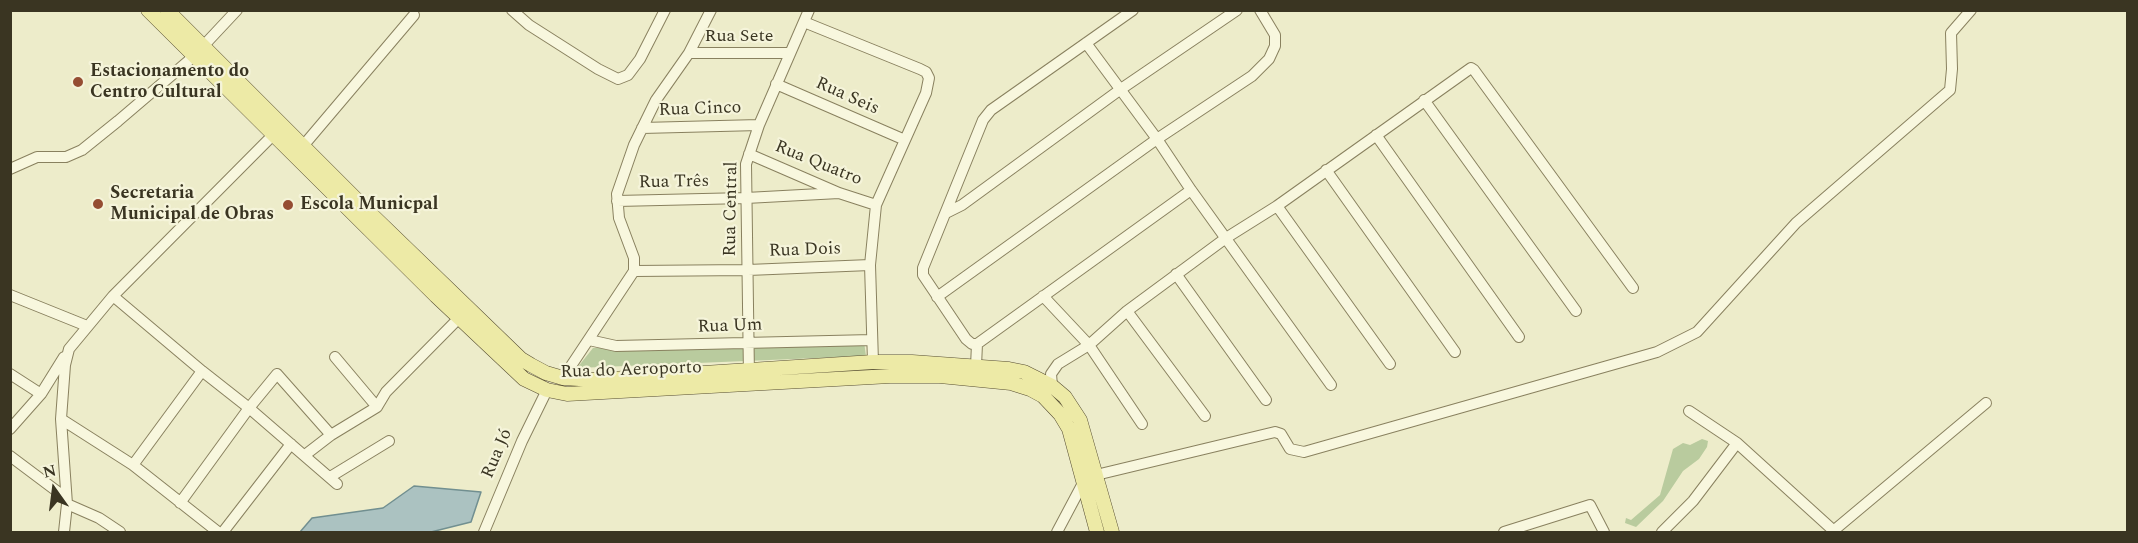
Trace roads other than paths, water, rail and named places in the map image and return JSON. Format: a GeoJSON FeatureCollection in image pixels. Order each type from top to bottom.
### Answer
{"type":"FeatureCollection","features":[{"type":"Feature","properties":{"kind":"main road","name":"Rua do Aeroporto"},"geometry":{"type":"LineString","coordinates":[[148,10],[193,57],[278,130],[303,146],[521,359],[546,373],[563,378],[596,380],[873,362],[976,366],[1024,372],[1052,386],[1065,397],[1080,420],[1112,532]]}},
{"type":"Feature","properties":{"kind":"main road","name":"Rua do Aeroporto"},"geometry":{"type":"LineString","coordinates":[[167,10],[204,46],[278,130],[459,318],[524,380],[547,390],[567,394],[890,376],[940,376],[1011,383],[1043,396],[1060,414],[1069,429],[1097,532]]}},
{"type":"Feature","properties":{"kind":"street"},"geometry":{"type":"LineString","coordinates":[[10,169],[37,157],[66,157],[82,150],[193,57],[237,10]]}},
{"type":"Feature","properties":{"kind":"street"},"geometry":{"type":"LineString","coordinates":[[512,10],[529,25],[598,69],[618,79],[628,75],[640,58],[665,10]]}},
{"type":"Feature","properties":{"kind":"street"},"geometry":{"type":"LineString","coordinates":[[563,378],[634,271],[634,258],[619,218],[617,201],[620,184],[642,128],[656,100],[689,53],[711,10]]}},
{"type":"Feature","properties":{"kind":"street","name":"Rua Central"},"geometry":{"type":"LineString","coordinates":[[749,384],[746,164],[759,125],[809,10]]}},
{"type":"Feature","properties":{"kind":"street"},"geometry":{"type":"LineString","coordinates":[[1133,10],[991,110],[983,120],[923,275],[966,339],[972,344],[977,344],[1191,190]]}},
{"type":"Feature","properties":{"kind":"street"},"geometry":{"type":"LineString","coordinates":[[946,213],[962,206],[1121,89],[1237,10]]}},
{"type":"Feature","properties":{"kind":"street"},"geometry":{"type":"LineString","coordinates":[[938,297],[1157,139],[1252,76],[1269,59],[1275,46],[1275,34],[1260,10]]}},
{"type":"Feature","properties":{"kind":"street"},"geometry":{"type":"LineString","coordinates":[[1096,476],[1275,432],[1281,434],[1290,449],[1304,452],[1657,352],[1697,332],[1796,223],[1950,90],[1951,33],[1971,10]]}},
{"type":"Feature","properties":{"kind":"street"},"geometry":{"type":"LineString","coordinates":[[303,146],[414,15]]}},
{"type":"Feature","properties":{"kind":"street"},"geometry":{"type":"LineString","coordinates":[[804,22],[926,72],[929,78],[876,205],[870,265],[873,362]]}},
{"type":"Feature","properties":{"kind":"street"},"geometry":{"type":"LineString","coordinates":[[1086,43],[1157,139],[1330,385]]}},
{"type":"Feature","properties":{"kind":"street","name":"Rua Sete"},"geometry":{"type":"LineString","coordinates":[[689,53],[790,53]]}},
{"type":"Feature","properties":{"kind":"street"},"geometry":{"type":"LineString","coordinates":[[1052,386],[1051,374],[1058,364],[1089,345],[1127,311],[1226,238],[1277,206],[1467,69],[1474,70],[1633,288]]}},
{"type":"Feature","properties":{"kind":"street","name":"Rua Seis"},"geometry":{"type":"LineString","coordinates":[[776,84],[905,140]]}},
{"type":"Feature","properties":{"kind":"street"},"geometry":{"type":"LineString","coordinates":[[1424,100],[1576,311]]}},
{"type":"Feature","properties":{"kind":"street","name":"Rua Cinco"},"geometry":{"type":"LineString","coordinates":[[642,128],[759,125]]}},
{"type":"Feature","properties":{"kind":"street"},"geometry":{"type":"LineString","coordinates":[[10,429],[41,394],[69,349],[113,296],[278,130]]}},
{"type":"Feature","properties":{"kind":"street"},"geometry":{"type":"LineString","coordinates":[[1376,135],[1519,337]]}},
{"type":"Feature","properties":{"kind":"street","name":"Rua Quatro"},"geometry":{"type":"LineString","coordinates":[[748,154],[839,193],[876,205]]}},
{"type":"Feature","properties":{"kind":"street"},"geometry":{"type":"LineString","coordinates":[[1326,170],[1455,352]]}},
{"type":"Feature","properties":{"kind":"street","name":"Rua Três"},"geometry":{"type":"LineString","coordinates":[[617,201],[839,193]]}},
{"type":"Feature","properties":{"kind":"street"},"geometry":{"type":"LineString","coordinates":[[1277,206],[1390,364]]}},
{"type":"Feature","properties":{"kind":"street","name":"Rua Dois"},"geometry":{"type":"LineString","coordinates":[[634,271],[748,270],[870,265]]}},
{"type":"Feature","properties":{"kind":"street"},"geometry":{"type":"LineString","coordinates":[[1176,274],[1266,400]]}},
{"type":"Feature","properties":{"kind":"street"},"geometry":{"type":"LineString","coordinates":[[10,295],[87,326]]}},
{"type":"Feature","properties":{"kind":"street"},"geometry":{"type":"LineString","coordinates":[[113,296],[334,480],[389,441]]}},
{"type":"Feature","properties":{"kind":"street"},"geometry":{"type":"LineString","coordinates":[[1042,296],[1089,345],[1142,424]]}},
{"type":"Feature","properties":{"kind":"street"},"geometry":{"type":"LineString","coordinates":[[1127,311],[1205,416]]}},
{"type":"Feature","properties":{"kind":"street"},"geometry":{"type":"LineString","coordinates":[[305,455],[331,435],[377,407],[386,392],[459,318]]}},
{"type":"Feature","properties":{"kind":"street","name":"Rua Um"},"geometry":{"type":"LineString","coordinates":[[589,340],[616,346],[872,340]]}},
{"type":"Feature","properties":{"kind":"street"},"geometry":{"type":"LineString","coordinates":[[976,366],[977,344]]}},
{"type":"Feature","properties":{"kind":"street"},"geometry":{"type":"LineString","coordinates":[[64,532],[67,501],[61,419],[65,365],[69,349]]}},
{"type":"Feature","properties":{"kind":"street"},"geometry":{"type":"LineString","coordinates":[[335,357],[377,407]]}},
{"type":"Feature","properties":{"kind":"street"},"geometry":{"type":"LineString","coordinates":[[133,465],[202,371]]}},
{"type":"Feature","properties":{"kind":"street"},"geometry":{"type":"LineString","coordinates":[[10,374],[41,394]]}},
{"type":"Feature","properties":{"kind":"street"},"geometry":{"type":"LineString","coordinates":[[180,503],[249,408],[277,374],[331,435]]}},
{"type":"Feature","properties":{"kind":"street","name":"Rua Jó"},"geometry":{"type":"LineString","coordinates":[[484,532],[522,441],[547,390]]}},
{"type":"Feature","properties":{"kind":"street"},"geometry":{"type":"LineString","coordinates":[[1689,411],[1737,443],[1833,532],[1986,403]]}},
{"type":"Feature","properties":{"kind":"street"},"geometry":{"type":"LineString","coordinates":[[61,419],[133,465],[218,532]]}},
{"type":"Feature","properties":{"kind":"street"},"geometry":{"type":"LineString","coordinates":[[1662,532],[1693,501],[1737,443]]}},
{"type":"Feature","properties":{"kind":"street"},"geometry":{"type":"LineString","coordinates":[[223,532],[291,444]]}},
{"type":"Feature","properties":{"kind":"street"},"geometry":{"type":"LineString","coordinates":[[10,456],[67,501],[120,532]]}},
{"type":"Feature","properties":{"kind":"street"},"geometry":{"type":"LineString","coordinates":[[1057,532],[1083,483]]}},
{"type":"Feature","properties":{"kind":"street"},"geometry":{"type":"LineString","coordinates":[[1504,532],[1590,504],[1604,532]]}},
{"type":"Feature","properties":{"kind":"water"},"geometry":{"type":"Polygon","coordinates":[[[414,486],[481,492],[471,522],[431,532],[300,532],[312,518],[383,508],[414,486]]]}},
{"type":"Feature","properties":{"kind":"place","name":"Estacionamento do Centro Cultural"},"geometry":{"type":"Point","coordinates":[78,82]}},
{"type":"Feature","properties":{"kind":"place","name":"Secretaria Municipal de Obras"},"geometry":{"type":"Point","coordinates":[98,204]}},
{"type":"Feature","properties":{"kind":"place","name":"Escola Municpal"},"geometry":{"type":"Point","coordinates":[288,205]}}]}
